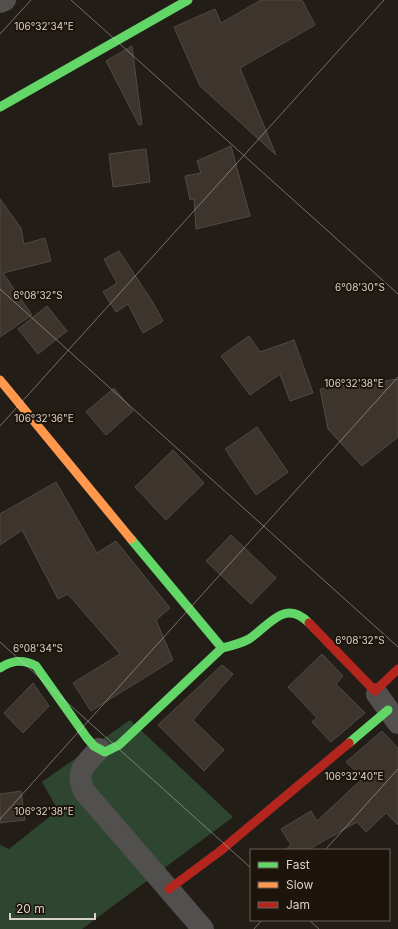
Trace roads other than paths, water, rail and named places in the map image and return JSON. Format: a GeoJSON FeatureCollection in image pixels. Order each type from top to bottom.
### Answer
{"type":"FeatureCollection","features":[{"type":"Feature","properties":{"kind":"street"},"geometry":{"type":"LineString","coordinates":[[0,2],[5,0]]}},
{"type":"Feature","properties":{"kind":"street"},"geometry":{"type":"LineString","coordinates":[[0,107],[188,0]]}},
{"type":"Feature","properties":{"kind":"street"},"geometry":{"type":"LineString","coordinates":[[0,380],[196,619],[222,648]]}},
{"type":"Feature","properties":{"kind":"street"},"geometry":{"type":"LineString","coordinates":[[0,668],[6,664],[21,660],[36,666],[87,738],[99,749],[105,752],[119,745],[222,648],[244,642],[284,614],[291,612],[297,613],[304,618],[375,691],[393,716],[219,852],[169,889]]}},
{"type":"Feature","properties":{"kind":"street"},"geometry":{"type":"LineString","coordinates":[[375,691],[398,669]]}},
{"type":"Feature","properties":{"kind":"street"},"geometry":{"type":"LineString","coordinates":[[99,749],[80,774],[80,783],[84,791],[204,929]]}}]}
